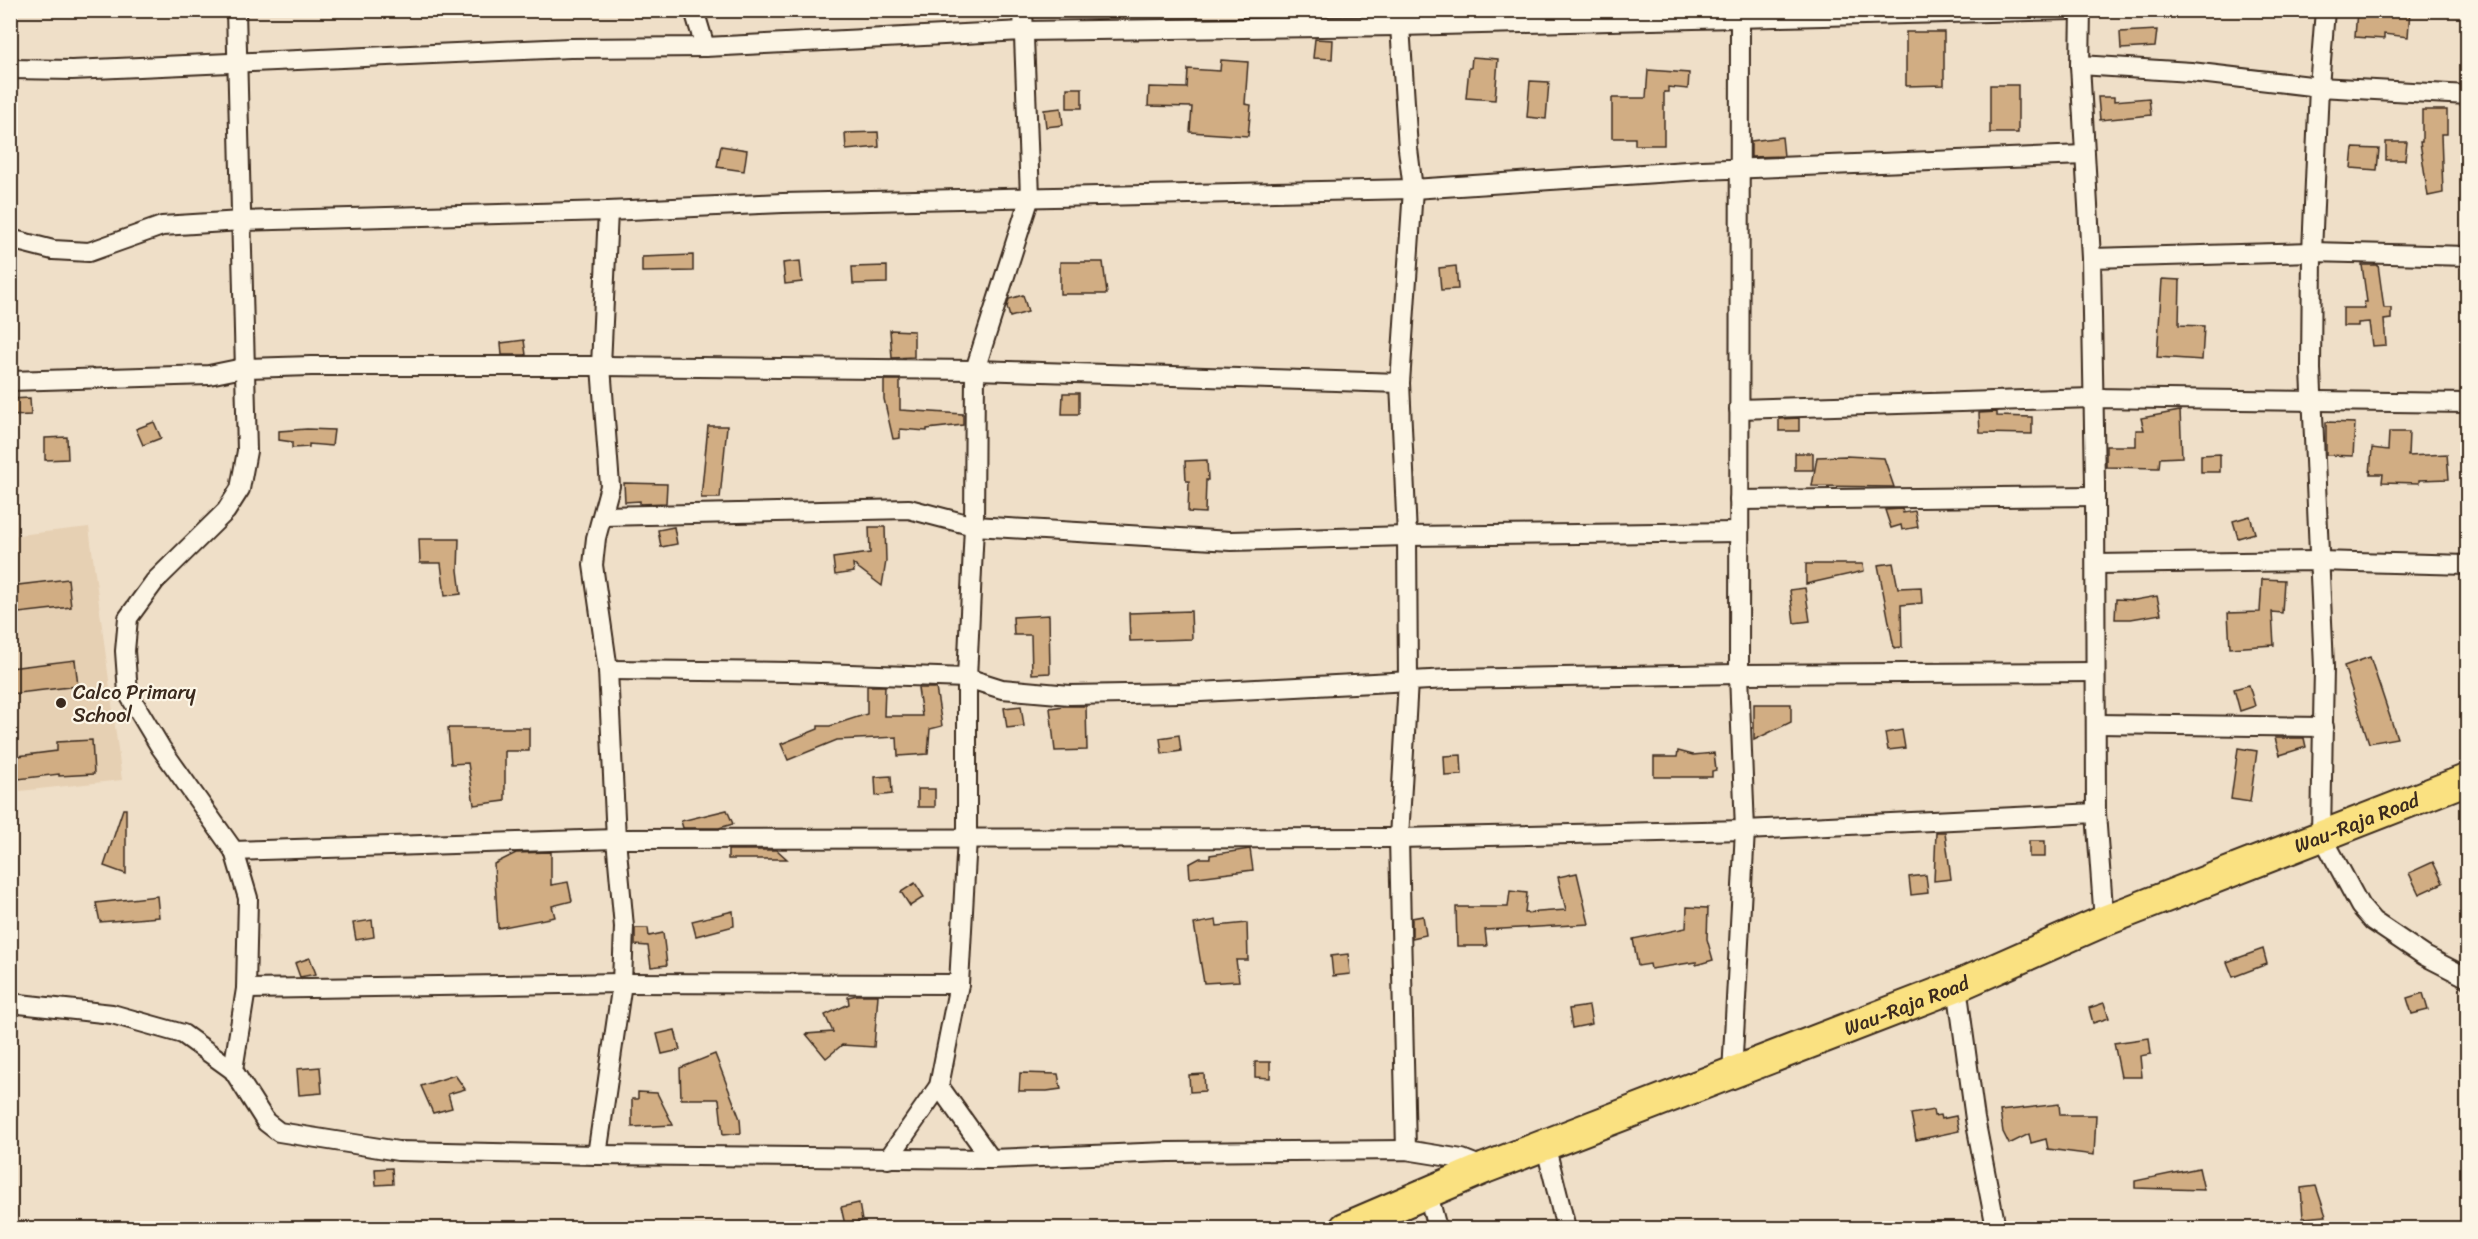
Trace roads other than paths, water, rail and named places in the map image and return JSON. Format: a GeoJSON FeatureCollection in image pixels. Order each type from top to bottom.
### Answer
{"type":"FeatureCollection","features":[{"type":"Feature","properties":{"kind":"main road","name":"Wau-Raja Road"},"geometry":{"type":"LineString","coordinates":[[1344,1228],[1485,1168],[1957,986],[2104,921],[2320,834],[2468,778]]}},
{"type":"Feature","properties":{"kind":"street"},"geometry":{"type":"LineString","coordinates":[[232,1070],[246,989],[248,898],[234,851],[161,748],[128,693],[124,651],[128,618],[155,581],[226,511],[240,489],[247,452],[243,368],[236,10]]}},
{"type":"Feature","properties":{"kind":"street"},"geometry":{"type":"LineString","coordinates":[[694,10],[705,47]]}},
{"type":"Feature","properties":{"kind":"street"},"geometry":{"type":"LineString","coordinates":[[888,1159],[939,1086],[959,984],[967,838],[967,678],[974,526],[975,370],[1030,197],[1023,10]]}},
{"type":"Feature","properties":{"kind":"street"},"geometry":{"type":"LineString","coordinates":[[10,69],[72,70],[570,48],[705,47],[1023,31],[1399,18],[2072,10]]}},
{"type":"Feature","properties":{"kind":"street"},"geometry":{"type":"LineString","coordinates":[[2081,10],[2080,65],[2091,258],[2096,496],[2094,672],[2096,813],[2104,921]]}},
{"type":"Feature","properties":{"kind":"street"},"geometry":{"type":"LineString","coordinates":[[2325,10],[2319,87],[2312,252],[2312,400],[2324,667],[2320,834],[2360,906],[2373,921],[2425,956],[2468,978]]}},
{"type":"Feature","properties":{"kind":"street"},"geometry":{"type":"LineString","coordinates":[[1732,1074],[1745,830],[1739,674],[1741,14]]}},
{"type":"Feature","properties":{"kind":"street"},"geometry":{"type":"LineString","coordinates":[[1399,18],[1413,189],[1400,382],[1407,536],[1408,681],[1399,838],[1406,1149]]}},
{"type":"Feature","properties":{"kind":"street"},"geometry":{"type":"LineString","coordinates":[[2080,65],[2191,72],[2319,87],[2468,95]]}},
{"type":"Feature","properties":{"kind":"street"},"geometry":{"type":"LineString","coordinates":[[10,239],[53,250],[89,252],[162,226],[241,221],[608,211],[783,203],[1413,189],[1740,169],[2085,155]]}},
{"type":"Feature","properties":{"kind":"street"},"geometry":{"type":"LineString","coordinates":[[597,1155],[622,983],[624,927],[616,839],[608,670],[593,566],[596,538],[610,486],[601,366],[608,211]]}},
{"type":"Feature","properties":{"kind":"street"},"geometry":{"type":"LineString","coordinates":[[2091,258],[2312,252],[2468,256]]}},
{"type":"Feature","properties":{"kind":"street"},"geometry":{"type":"LineString","coordinates":[[10,381],[209,375],[243,368],[311,366],[601,366],[975,370],[1400,382]]}},
{"type":"Feature","properties":{"kind":"street"},"geometry":{"type":"LineString","coordinates":[[1739,409],[2093,398],[2468,403]]}},
{"type":"Feature","properties":{"kind":"street"},"geometry":{"type":"LineString","coordinates":[[1739,500],[2096,496]]}},
{"type":"Feature","properties":{"kind":"street"},"geometry":{"type":"LineString","coordinates":[[603,516],[909,509],[974,526],[1231,541],[1407,536],[1739,532]]}},
{"type":"Feature","properties":{"kind":"street"},"geometry":{"type":"LineString","coordinates":[[2096,564],[2318,561],[2468,565]]}},
{"type":"Feature","properties":{"kind":"street"},"geometry":{"type":"LineString","coordinates":[[608,670],[791,672],[967,678],[1002,689],[1070,695],[1181,693],[1408,681],[1739,674],[2094,672]]}},
{"type":"Feature","properties":{"kind":"street"},"geometry":{"type":"LineString","coordinates":[[2096,724],[2324,727]]}},
{"type":"Feature","properties":{"kind":"street"},"geometry":{"type":"LineString","coordinates":[[234,851],[616,839],[1399,838],[1745,830],[2096,813]]}},
{"type":"Feature","properties":{"kind":"street"},"geometry":{"type":"LineString","coordinates":[[246,989],[622,983],[959,984]]}},
{"type":"Feature","properties":{"kind":"street"},"geometry":{"type":"LineString","coordinates":[[1957,986],[1975,1119],[1996,1228]]}},
{"type":"Feature","properties":{"kind":"street"},"geometry":{"type":"LineString","coordinates":[[10,1004],[112,1014],[183,1034],[232,1070],[266,1122],[279,1132],[398,1150],[597,1155],[991,1159],[1168,1152],[1406,1149],[1462,1159],[1485,1168]]}},
{"type":"Feature","properties":{"kind":"street"},"geometry":{"type":"LineString","coordinates":[[939,1086],[991,1159]]}},
{"type":"Feature","properties":{"kind":"street"},"geometry":{"type":"LineString","coordinates":[[1545,1144],[1566,1228]]}},
{"type":"Feature","properties":{"kind":"street"},"geometry":{"type":"LineString","coordinates":[[1428,1194],[1437,1228]]}},
{"type":"Feature","properties":{"kind":"place","name":"Calco Primary School"},"geometry":{"type":"Point","coordinates":[61,703]}}]}
